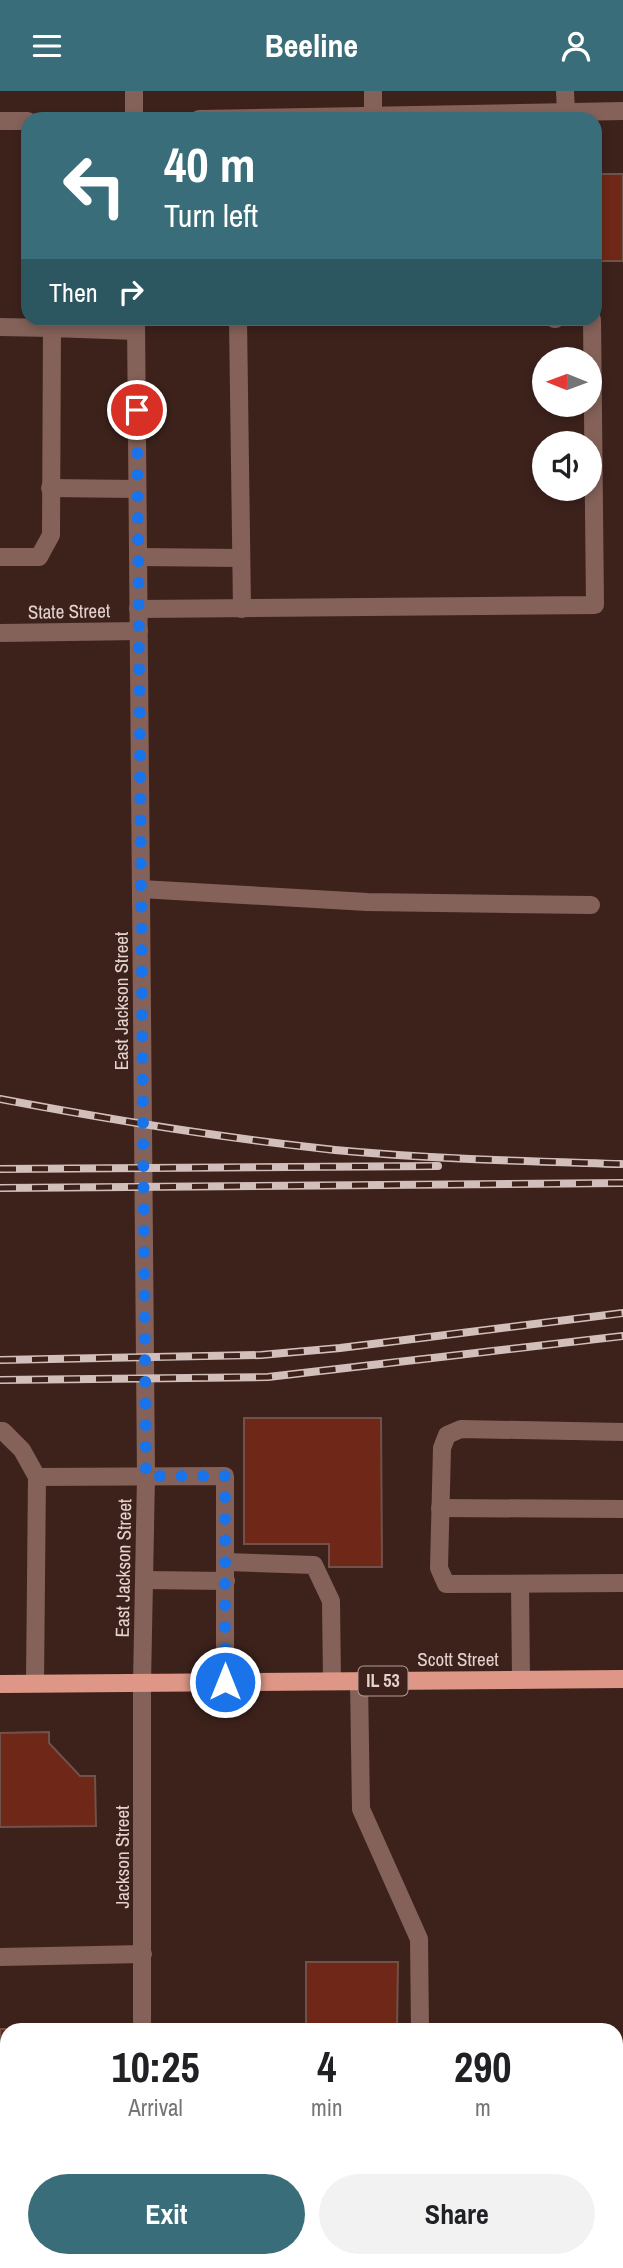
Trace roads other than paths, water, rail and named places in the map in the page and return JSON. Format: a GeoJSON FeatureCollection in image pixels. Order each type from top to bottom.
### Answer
{"type":"FeatureCollection","features":[{"type":"Feature","properties":{"kind":"main road","name":"Scott Street"},"geometry":{"type":"LineString","coordinates":[[0,1684],[623,1679]]}},
{"type":"Feature","properties":{"kind":"street"},"geometry":{"type":"LineString","coordinates":[[134,91],[134,112]]}},
{"type":"Feature","properties":{"kind":"street"},"geometry":{"type":"LineString","coordinates":[[373,91],[373,112]]}},
{"type":"Feature","properties":{"kind":"street"},"geometry":{"type":"LineString","coordinates":[[556,112],[565,91]]}},
{"type":"Feature","properties":{"kind":"street"},"geometry":{"type":"LineString","coordinates":[[602,112],[623,111]]}},
{"type":"Feature","properties":{"kind":"street"},"geometry":{"type":"LineString","coordinates":[[0,121],[21,121]]}},
{"type":"Feature","properties":{"kind":"street"},"geometry":{"type":"LineString","coordinates":[[0,327],[108,326]]}},
{"type":"Feature","properties":{"kind":"street","name":"East Jackson Street"},"geometry":{"type":"LineString","coordinates":[[136,326],[146,1476],[142,1684]]}},
{"type":"Feature","properties":{"kind":"street"},"geometry":{"type":"LineString","coordinates":[[238,326],[242,609]]}},
{"type":"Feature","properties":{"kind":"street"},"geometry":{"type":"LineString","coordinates":[[138,610],[595,605],[592,326]]}},
{"type":"Feature","properties":{"kind":"street"},"geometry":{"type":"LineString","coordinates":[[0,557],[39,557],[51,535],[52,328]]}},
{"type":"Feature","properties":{"kind":"street"},"geometry":{"type":"LineString","coordinates":[[50,488],[137,489]]}},
{"type":"Feature","properties":{"kind":"street"},"geometry":{"type":"LineString","coordinates":[[138,557],[242,558]]}},
{"type":"Feature","properties":{"kind":"street","name":"State Street"},"geometry":{"type":"LineString","coordinates":[[0,633],[139,631]]}},
{"type":"Feature","properties":{"kind":"street"},"geometry":{"type":"LineString","coordinates":[[141,889],[367,902],[591,905]]}},
{"type":"Feature","properties":{"kind":"street"},"geometry":{"type":"LineString","coordinates":[[623,1432],[461,1429],[447,1435],[442,1448],[439,1568],[446,1584],[623,1583]]}},
{"type":"Feature","properties":{"kind":"street"},"geometry":{"type":"LineString","coordinates":[[0,1430],[22,1450],[37,1477],[36,1683]]}},
{"type":"Feature","properties":{"kind":"street"},"geometry":{"type":"LineString","coordinates":[[37,1477],[225,1476],[225,1682]]}},
{"type":"Feature","properties":{"kind":"street"},"geometry":{"type":"LineString","coordinates":[[440,1508],[623,1509]]}},
{"type":"Feature","properties":{"kind":"street"},"geometry":{"type":"LineString","coordinates":[[226,1562],[314,1565],[331,1601],[332,1681]]}},
{"type":"Feature","properties":{"kind":"street"},"geometry":{"type":"LineString","coordinates":[[145,1580],[226,1581]]}},
{"type":"Feature","properties":{"kind":"street"},"geometry":{"type":"LineString","coordinates":[[520,1584],[521,1680]]}},
{"type":"Feature","properties":{"kind":"street"},"geometry":{"type":"LineString","coordinates":[[359,1681],[361,1809],[419,1939],[420,2023]]}},
{"type":"Feature","properties":{"kind":"street","name":"Jackson Street"},"geometry":{"type":"LineString","coordinates":[[142,1684],[142,2023]]}},
{"type":"Feature","properties":{"kind":"street"},"geometry":{"type":"LineString","coordinates":[[0,1957],[143,1954]]}},
{"type":"Feature","properties":{"kind":"railway"},"geometry":{"type":"LineString","coordinates":[[0,1099],[167,1128],[335,1150],[442,1158],[621,1164]]}},
{"type":"Feature","properties":{"kind":"railway"},"geometry":{"type":"LineString","coordinates":[[0,1169],[438,1166]]}},
{"type":"Feature","properties":{"kind":"railway"},"geometry":{"type":"LineString","coordinates":[[0,1188],[623,1183]]}},
{"type":"Feature","properties":{"kind":"railway"},"geometry":{"type":"LineString","coordinates":[[0,1360],[261,1355],[340,1348],[623,1313]]}},
{"type":"Feature","properties":{"kind":"railway"},"geometry":{"type":"LineString","coordinates":[[0,1380],[268,1377],[623,1336]]}}]}
